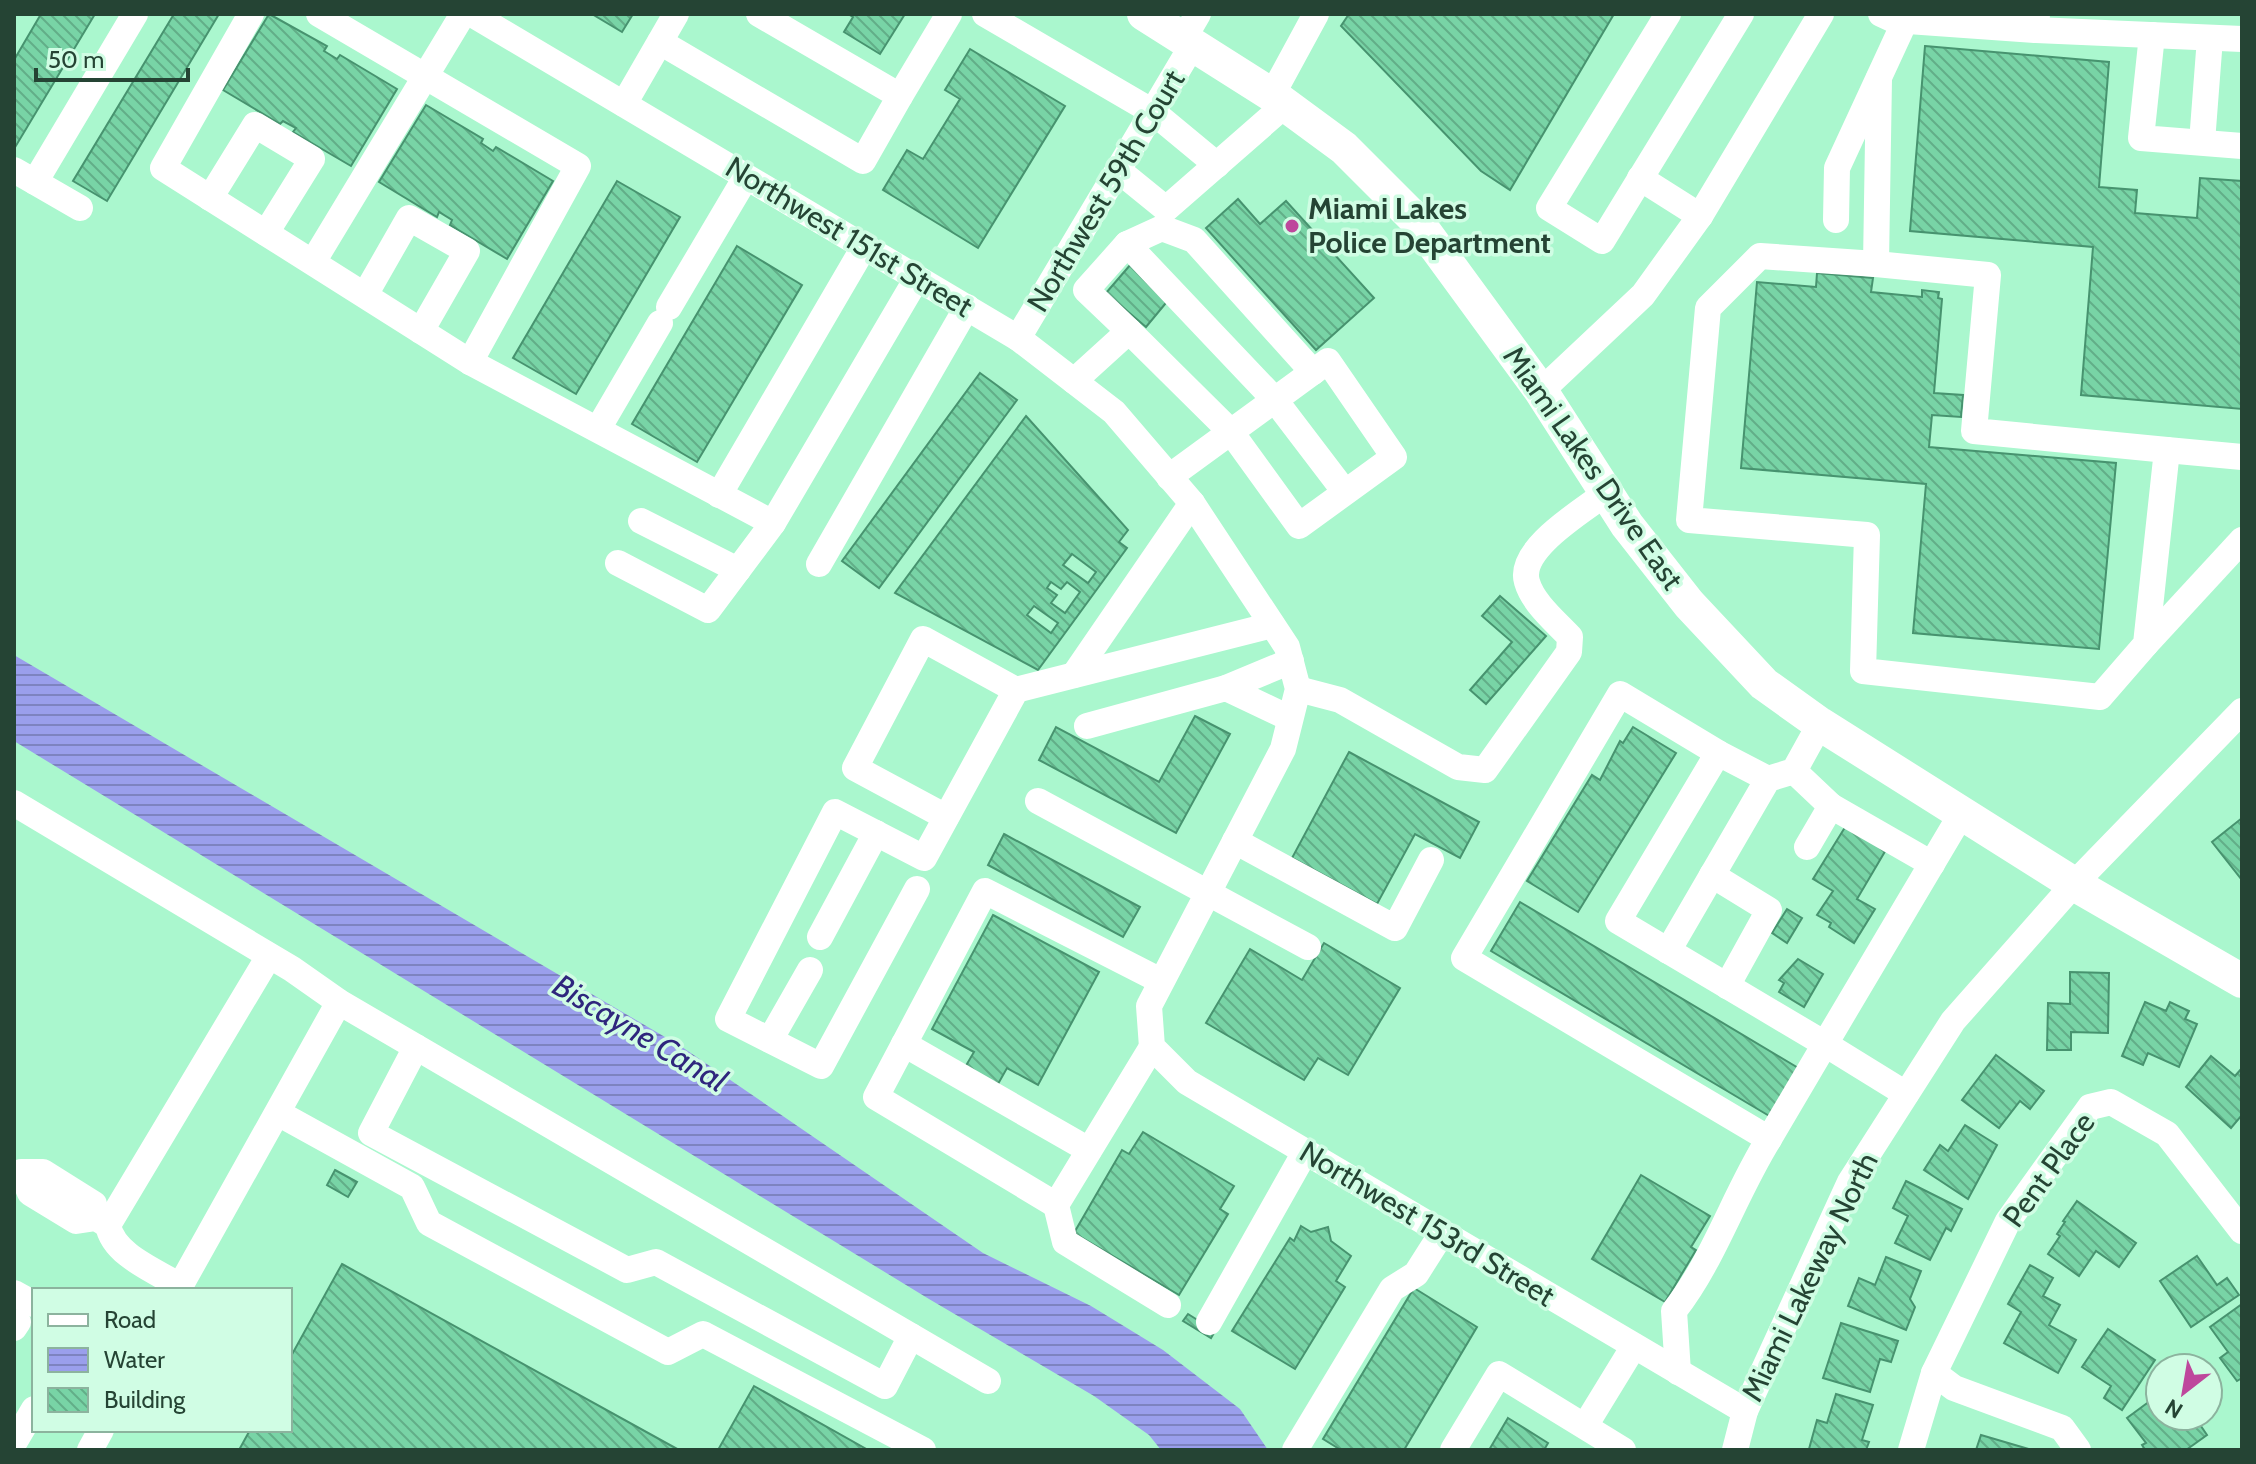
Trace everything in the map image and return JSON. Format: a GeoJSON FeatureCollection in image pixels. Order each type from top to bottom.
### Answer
{"type":"FeatureCollection","features":[{"type":"Feature","properties":{"kind":"main road","name":"Miami Lakes Drive East"},"geometry":{"type":"LineString","coordinates":[[1144,14],[1192,32],[1344,148],[1416,220],[1541,391],[1606,493],[1689,604],[1764,684],[1820,724],[2074,884],[2242,981]]}},
{"type":"Feature","properties":{"kind":"street"},"geometry":{"type":"LineString","coordinates":[[80,208],[25,176],[135,14]]}},
{"type":"Feature","properties":{"kind":"street"},"geometry":{"type":"LineString","coordinates":[[251,14],[163,168],[470,362],[773,523]]}},
{"type":"Feature","properties":{"kind":"street"},"geometry":{"type":"LineString","coordinates":[[319,14],[578,166],[470,362]]}},
{"type":"Feature","properties":{"kind":"street"},"geometry":{"type":"LineString","coordinates":[[313,262],[463,14]]}},
{"type":"Feature","properties":{"kind":"street","name":"Northwest 151st Street"},"geometry":{"type":"LineString","coordinates":[[472,14],[1018,338],[1114,412],[1192,503],[1287,647],[1298,689]]}},
{"type":"Feature","properties":{"kind":"street"},"geometry":{"type":"LineString","coordinates":[[624,104],[676,14]]}},
{"type":"Feature","properties":{"kind":"street"},"geometry":{"type":"LineString","coordinates":[[759,14],[900,96]]}},
{"type":"Feature","properties":{"kind":"street"},"geometry":{"type":"LineString","coordinates":[[660,42],[863,161],[949,14]]}},
{"type":"Feature","properties":{"kind":"street"},"geometry":{"type":"LineString","coordinates":[[985,14],[1153,112],[1217,165]]}},
{"type":"Feature","properties":{"kind":"street"},"geometry":{"type":"LineString","coordinates":[[1118,170],[1166,209],[1217,165],[1279,100],[1316,14]]}},
{"type":"Feature","properties":{"kind":"street"},"geometry":{"type":"LineString","coordinates":[[1668,14],[1549,208],[1602,241],[1741,14]]}},
{"type":"Feature","properties":{"kind":"street"},"geometry":{"type":"LineString","coordinates":[[1541,391],[1643,295],[1700,216],[1821,14]]}},
{"type":"Feature","properties":{"kind":"street"},"geometry":{"type":"LineString","coordinates":[[1836,220],[1837,168],[1907,18],[2036,22],[2152,35],[2242,39]]}},
{"type":"Feature","properties":{"kind":"street","name":"Northwest 59th Court"},"geometry":{"type":"LineString","coordinates":[[1018,338],[1153,112],[1192,32]]}},
{"type":"Feature","properties":{"kind":"street"},"geometry":{"type":"LineString","coordinates":[[2152,35],[2141,138],[2242,146]]}},
{"type":"Feature","properties":{"kind":"street"},"geometry":{"type":"LineString","coordinates":[[2202,142],[2210,38]]}},
{"type":"Feature","properties":{"kind":"street"},"geometry":{"type":"LineString","coordinates":[[1876,264],[1879,78]]}},
{"type":"Feature","properties":{"kind":"street"},"geometry":{"type":"LineString","coordinates":[[210,198],[255,125],[312,159],[266,233]]}},
{"type":"Feature","properties":{"kind":"street"},"geometry":{"type":"LineString","coordinates":[[598,429],[746,177]]}},
{"type":"Feature","properties":{"kind":"street"},"geometry":{"type":"LineString","coordinates":[[1640,178],[1700,216]]}},
{"type":"Feature","properties":{"kind":"street"},"geometry":{"type":"LineString","coordinates":[[365,295],[409,218],[467,251],[421,331]]}},
{"type":"Feature","properties":{"kind":"street"},"geometry":{"type":"LineString","coordinates":[[1169,477],[1231,432],[1275,400],[1328,361],[1394,457],[1299,526],[1231,432],[1086,290],[1127,244],[1162,228],[1194,240],[1313,372]]}},
{"type":"Feature","properties":{"kind":"street"},"geometry":{"type":"LineString","coordinates":[[1127,244],[1275,400],[1345,492]]}},
{"type":"Feature","properties":{"kind":"street"},"geometry":{"type":"LineString","coordinates":[[719,495],[864,247]]}},
{"type":"Feature","properties":{"kind":"street"},"geometry":{"type":"LineString","coordinates":[[2242,457],[1974,431],[1988,275],[1760,256],[1708,308],[1689,520],[1867,535],[1863,671],[2100,697],[2242,540]]}},
{"type":"Feature","properties":{"kind":"street"},"geometry":{"type":"LineString","coordinates":[[618,563],[708,610],[773,523],[917,278]]}},
{"type":"Feature","properties":{"kind":"street"},"geometry":{"type":"LineString","coordinates":[[819,564],[967,307]]}},
{"type":"Feature","properties":{"kind":"street"},"geometry":{"type":"LineString","coordinates":[[1074,381],[1129,331]]}},
{"type":"Feature","properties":{"kind":"street"},"geometry":{"type":"LineString","coordinates":[[2146,644],[2167,450]]}},
{"type":"Feature","properties":{"kind":"street"},"geometry":{"type":"LineString","coordinates":[[1168,1305],[1065,1242],[1056,1205],[1152,1047],[1149,1006],[1283,749],[1298,689],[1340,700],[1458,767],[1485,770],[1569,652],[1570,637],[1537,601],[1527,582],[1526,566],[1534,551],[1606,493]]}},
{"type":"Feature","properties":{"kind":"street"},"geometry":{"type":"LineString","coordinates":[[1074,675],[1192,503]]}},
{"type":"Feature","properties":{"kind":"street"},"geometry":{"type":"LineString","coordinates":[[641,521],[738,570]]}},
{"type":"Feature","properties":{"kind":"street"},"geometry":{"type":"LineString","coordinates":[[946,817],[855,768],[923,639],[1016,690],[1272,625]]}},
{"type":"Feature","properties":{"kind":"street"},"geometry":{"type":"LineString","coordinates":[[1087,726],[1226,688],[1291,661]]}},
{"type":"Feature","properties":{"kind":"street"},"geometry":{"type":"LineString","coordinates":[[1226,688],[1289,718]]}},
{"type":"Feature","properties":{"kind":"street"},"geometry":{"type":"LineString","coordinates":[[917,889],[821,1066],[728,1019],[835,812],[924,858],[1016,690]]}},
{"type":"Feature","properties":{"kind":"street"},"geometry":{"type":"LineString","coordinates":[[1768,779],[1620,694],[1464,958],[1769,1139]]}},
{"type":"Feature","properties":{"kind":"street","name":"Miami Lakeway North"},"geometry":{"type":"LineString","coordinates":[[1735,1450],[1745,1411],[1850,1182],[1953,1021],[2074,884],[2242,711]]}},
{"type":"Feature","properties":{"kind":"street"},"geometry":{"type":"LineString","coordinates":[[1668,951],[1768,779],[1794,771],[1820,724]]}},
{"type":"Feature","properties":{"kind":"street"},"geometry":{"type":"LineString","coordinates":[[1718,753],[1618,921],[1906,1094]]}},
{"type":"Feature","properties":{"kind":"street"},"geometry":{"type":"LineString","coordinates":[[1794,771],[1831,806],[1932,864]]}},
{"type":"Feature","properties":{"kind":"street"},"geometry":{"type":"LineString","coordinates":[[1038,801],[1308,947]]}},
{"type":"Feature","properties":{"kind":"street"},"geometry":{"type":"LineString","coordinates":[[14,803],[269,956],[339,1002],[988,1381]]}},
{"type":"Feature","properties":{"kind":"street"},"geometry":{"type":"LineString","coordinates":[[1807,847],[1831,806]]}},
{"type":"Feature","properties":{"kind":"street"},"geometry":{"type":"LineString","coordinates":[[1678,1372],[1674,1311],[1697,1283],[1741,1183],[1962,813]]}},
{"type":"Feature","properties":{"kind":"street"},"geometry":{"type":"LineString","coordinates":[[820,937],[876,833]]}},
{"type":"Feature","properties":{"kind":"street"},"geometry":{"type":"LineString","coordinates":[[1235,841],[1395,928],[1431,860]]}},
{"type":"Feature","properties":{"kind":"street"},"geometry":{"type":"LineString","coordinates":[[1712,875],[1769,910],[1727,986]]}},
{"type":"Feature","properties":{"kind":"street"},"geometry":{"type":"LineString","coordinates":[[1056,1205],[876,1097],[985,891],[1161,981]]}},
{"type":"Feature","properties":{"kind":"street"},"geometry":{"type":"LineString","coordinates":[[102,1221],[269,956]]}},
{"type":"Feature","properties":{"kind":"street"},"geometry":{"type":"LineString","coordinates":[[770,1040],[810,970]]}},
{"type":"Feature","properties":{"kind":"street"},"geometry":{"type":"LineString","coordinates":[[18,1170],[43,1172],[94,1204],[110,1237],[122,1250],[179,1288],[339,1002]]}},
{"type":"Feature","properties":{"kind":"street"},"geometry":{"type":"LineString","coordinates":[[904,1044],[1089,1150]]}},
{"type":"Feature","properties":{"kind":"street"},"geometry":{"type":"LineString","coordinates":[[416,1047],[371,1133],[627,1270],[656,1262],[885,1386],[911,1336]]}},
{"type":"Feature","properties":{"kind":"street","name":"Northwest 153rd Street"},"geometry":{"type":"LineString","coordinates":[[1152,1047],[1187,1082],[1745,1411]]}},
{"type":"Feature","properties":{"kind":"street","name":"Pent Place"},"geometry":{"type":"LineString","coordinates":[[1911,1450],[1934,1373],[2008,1221],[2090,1107],[2111,1102],[2167,1134],[2242,1231]]}},
{"type":"Feature","properties":{"kind":"street"},"geometry":{"type":"LineString","coordinates":[[278,1113],[412,1187],[429,1223],[668,1352],[703,1334],[923,1450]]}},
{"type":"Feature","properties":{"kind":"street"},"geometry":{"type":"LineString","coordinates":[[1209,1322],[1305,1152]]}},
{"type":"Feature","properties":{"kind":"street"},"geometry":{"type":"LineString","coordinates":[[1295,1450],[1392,1289],[1416,1274],[1442,1233]]}},
{"type":"Feature","properties":{"kind":"street"},"geometry":{"type":"LineString","coordinates":[[14,1293],[22,1318]]}},
{"type":"Feature","properties":{"kind":"street"},"geometry":{"type":"LineString","coordinates":[[1585,1426],[1634,1346]]}},
{"type":"Feature","properties":{"kind":"street"},"geometry":{"type":"LineString","coordinates":[[1934,1373],[1954,1388],[2062,1428],[2078,1450]]}},
{"type":"Feature","properties":{"kind":"street"},"geometry":{"type":"LineString","coordinates":[[1453,1450],[1499,1374],[1623,1450]]}},
{"type":"Feature","properties":{"kind":"street"},"geometry":{"type":"LineString","coordinates":[[14,1443],[32,1412]]}},
{"type":"Feature","properties":{"kind":"street"},"geometry":{"type":"LineString","coordinates":[[90,1450],[100,1432]]}},
{"type":"Feature","properties":{"kind":"water","name":"Biscayne Canal"},"geometry":{"type":"Polygon","coordinates":[[[14,655],[682,1047],[983,1253],[1091,1306],[1163,1350],[1240,1409],[1268,1450],[1161,1450],[1149,1435],[1094,1396],[929,1299],[14,741],[14,655]]]}},
{"type":"Feature","properties":{"kind":"building"},"geometry":{"type":"Polygon","coordinates":[[[41,14],[95,14],[14,149],[14,60],[41,14]]]}},
{"type":"Feature","properties":{"kind":"building"},"geometry":{"type":"Polygon","coordinates":[[[174,14],[219,14],[107,201],[73,181],[174,14]]]}},
{"type":"Feature","properties":{"kind":"building"},"geometry":{"type":"Polygon","coordinates":[[[269,14],[327,46],[324,51],[337,59],[340,55],[397,89],[351,166],[293,132],[296,128],[283,121],[280,124],[223,90],[269,14]]]}},
{"type":"Feature","properties":{"kind":"building"},"geometry":{"type":"Polygon","coordinates":[[[592,14],[633,14],[622,32],[592,14]]]}},
{"type":"Feature","properties":{"kind":"building"},"geometry":{"type":"Polygon","coordinates":[[[848,14],[905,14],[880,54],[844,32],[853,17],[848,14]]]}},
{"type":"Feature","properties":{"kind":"building"},"geometry":{"type":"Polygon","coordinates":[[[1349,14],[1614,14],[1510,190],[1481,171],[1341,26],[1349,14]]]}},
{"type":"Feature","properties":{"kind":"building"},"geometry":{"type":"Polygon","coordinates":[[[1925,46],[2109,62],[2099,187],[2137,190],[2135,213],[2197,218],[2200,178],[2242,181],[2242,409],[2081,395],[2093,247],[1910,231],[1925,46]]]}},
{"type":"Feature","properties":{"kind":"building"},"geometry":{"type":"Polygon","coordinates":[[[970,49],[1065,106],[978,248],[883,190],[907,150],[923,159],[960,99],[945,90],[970,49]]]}},
{"type":"Feature","properties":{"kind":"building"},"geometry":{"type":"Polygon","coordinates":[[[426,105],[483,139],[481,143],[493,151],[496,147],[553,181],[507,259],[450,225],[452,220],[439,212],[437,217],[379,182],[426,105]]]}},
{"type":"Feature","properties":{"kind":"building"},"geometry":{"type":"Polygon","coordinates":[[[617,181],[680,217],[576,394],[513,358],[617,181]]]}},
{"type":"Feature","properties":{"kind":"building"},"geometry":{"type":"Polygon","coordinates":[[[1238,199],[1260,224],[1286,201],[1374,298],[1316,350],[1206,228],[1238,199]]]}},
{"type":"Feature","properties":{"kind":"building"},"geometry":{"type":"Polygon","coordinates":[[[737,246],[802,285],[697,462],[632,424],[737,246]]]}},
{"type":"Feature","properties":{"kind":"building"},"geometry":{"type":"Polygon","coordinates":[[[1131,264],[1170,298],[1146,327],[1106,293],[1131,264]]]}},
{"type":"Feature","properties":{"kind":"building"},"geometry":{"type":"Polygon","coordinates":[[[1817,273],[1873,278],[1871,292],[1922,297],[1922,290],[1939,292],[1938,298],[1942,299],[1934,393],[1963,395],[1961,417],[1932,415],[1929,447],[2116,463],[2099,649],[1913,633],[1926,484],[1741,468],[1757,282],[1816,287],[1817,273]]]}},
{"type":"Feature","properties":{"kind":"building"},"geometry":{"type":"Polygon","coordinates":[[[980,373],[1017,400],[879,588],[842,561],[980,373]]]}},
{"type":"Feature","properties":{"kind":"building"},"geometry":{"type":"Polygon","coordinates":[[[1026,416],[1128,530],[1119,542],[1127,548],[1038,670],[895,593],[1026,416]],[[1072,554],[1063,565],[1088,583],[1096,572],[1072,554]],[[1051,582],[1047,588],[1057,595],[1051,603],[1065,613],[1080,592],[1067,582],[1061,589],[1051,582]],[[1034,606],[1027,615],[1051,633],[1058,623],[1034,606]]]}},
{"type":"Feature","properties":{"kind":"building"},"geometry":{"type":"Polygon","coordinates":[[[1500,596],[1546,636],[1486,704],[1470,690],[1512,642],[1482,616],[1500,596]]]}},
{"type":"Feature","properties":{"kind":"building"},"geometry":{"type":"Polygon","coordinates":[[[1195,716],[1230,734],[1176,833],[1039,760],[1056,727],[1159,782],[1195,716]]]}},
{"type":"Feature","properties":{"kind":"building"},"geometry":{"type":"Polygon","coordinates":[[[1633,727],[1676,753],[1578,912],[1527,881],[1592,775],[1600,780],[1620,741],[1623,743],[1633,727]]]}},
{"type":"Feature","properties":{"kind":"building"},"geometry":{"type":"Polygon","coordinates":[[[1349,752],[1479,822],[1460,858],[1415,834],[1377,904],[1292,858],[1349,752]]]}},
{"type":"Feature","properties":{"kind":"building"},"geometry":{"type":"Polygon","coordinates":[[[2242,818],[2242,880],[2212,842],[2242,818]]]}},
{"type":"Feature","properties":{"kind":"building"},"geometry":{"type":"Polygon","coordinates":[[[1847,824],[1887,848],[1857,899],[1875,909],[1854,943],[1817,915],[1833,891],[1813,879],[1847,824]]]}},
{"type":"Feature","properties":{"kind":"building"},"geometry":{"type":"Polygon","coordinates":[[[1004,834],[1140,907],[1123,937],[988,865],[1004,834]]]}},
{"type":"Feature","properties":{"kind":"building"},"geometry":{"type":"Polygon","coordinates":[[[1520,902],[1800,1069],[1771,1117],[1491,951],[1520,902]]]}},
{"type":"Feature","properties":{"kind":"building"},"geometry":{"type":"Polygon","coordinates":[[[1787,909],[1802,918],[1787,943],[1772,933],[1787,909]]]}},
{"type":"Feature","properties":{"kind":"building"},"geometry":{"type":"Polygon","coordinates":[[[993,915],[1099,972],[1038,1085],[1007,1068],[998,1084],[964,1069],[974,1052],[932,1029],[993,915]]]}},
{"type":"Feature","properties":{"kind":"building"},"geometry":{"type":"Polygon","coordinates":[[[1324,943],[1400,988],[1348,1075],[1318,1058],[1304,1080],[1206,1023],[1250,949],[1302,980],[1324,943]]]}},
{"type":"Feature","properties":{"kind":"building"},"geometry":{"type":"Polygon","coordinates":[[[1798,959],[1823,974],[1804,1007],[1779,992],[1784,983],[1779,980],[1798,959]]]}},
{"type":"Feature","properties":{"kind":"building"},"geometry":{"type":"Polygon","coordinates":[[[2070,972],[2109,973],[2108,1033],[2071,1032],[2071,1050],[2047,1050],[2048,1003],[2070,1004],[2070,972]]]}},
{"type":"Feature","properties":{"kind":"building"},"geometry":{"type":"Polygon","coordinates":[[[2145,1002],[2166,1011],[2170,1002],[2189,1011],[2185,1019],[2197,1024],[2179,1067],[2148,1053],[2143,1065],[2122,1056],[2145,1002]]]}},
{"type":"Feature","properties":{"kind":"building"},"geometry":{"type":"Polygon","coordinates":[[[1996,1055],[2044,1091],[2030,1109],[2020,1101],[1999,1128],[1962,1100],[1996,1055]]]}},
{"type":"Feature","properties":{"kind":"building"},"geometry":{"type":"Polygon","coordinates":[[[2211,1056],[2235,1076],[2242,1068],[2242,1115],[2231,1128],[2186,1087],[2211,1056]]]}},
{"type":"Feature","properties":{"kind":"building"},"geometry":{"type":"Polygon","coordinates":[[[1965,1125],[1997,1145],[1968,1199],[1924,1170],[1940,1145],[1948,1151],[1965,1125]]]}},
{"type":"Feature","properties":{"kind":"building"},"geometry":{"type":"Polygon","coordinates":[[[1143,1132],[1234,1186],[1220,1209],[1228,1214],[1179,1295],[1074,1233],[1122,1150],[1129,1154],[1143,1132]]]}},
{"type":"Feature","properties":{"kind":"building"},"geometry":{"type":"Polygon","coordinates":[[[335,1170],[357,1182],[348,1197],[327,1185],[335,1170]]]}},
{"type":"Feature","properties":{"kind":"building"},"geometry":{"type":"Polygon","coordinates":[[[1641,1175],[1710,1216],[1691,1247],[1696,1250],[1665,1302],[1592,1259],[1641,1175]]]}},
{"type":"Feature","properties":{"kind":"building"},"geometry":{"type":"Polygon","coordinates":[[[1906,1181],[1962,1209],[1951,1231],[1946,1228],[1930,1260],[1895,1243],[1908,1216],[1893,1208],[1906,1181]]]}},
{"type":"Feature","properties":{"kind":"building"},"geometry":{"type":"Polygon","coordinates":[[[2077,1201],[2136,1243],[2119,1267],[2096,1251],[2079,1276],[2048,1254],[2060,1236],[2057,1234],[2063,1221],[2077,1201]]]}},
{"type":"Feature","properties":{"kind":"building"},"geometry":{"type":"Polygon","coordinates":[[[1301,1226],[1311,1232],[1328,1227],[1331,1241],[1351,1256],[1336,1281],[1345,1287],[1295,1369],[1232,1331],[1290,1238],[1294,1241],[1301,1226]]]}},
{"type":"Feature","properties":{"kind":"building"},"geometry":{"type":"Polygon","coordinates":[[[2197,1256],[2217,1285],[2227,1278],[2239,1295],[2191,1327],[2160,1281],[2197,1256]]]}},
{"type":"Feature","properties":{"kind":"building"},"geometry":{"type":"Polygon","coordinates":[[[1886,1257],[1921,1271],[1910,1299],[1915,1307],[1906,1330],[1848,1306],[1859,1278],[1875,1285],[1886,1257]]]}},
{"type":"Feature","properties":{"kind":"building"},"geometry":{"type":"Polygon","coordinates":[[[342,1264],[679,1450],[239,1450],[249,1432],[292,1432],[292,1354],[342,1264]]]}},
{"type":"Feature","properties":{"kind":"building"},"geometry":{"type":"Polygon","coordinates":[[[2030,1265],[2053,1278],[2043,1296],[2060,1305],[2049,1325],[2076,1340],[2058,1373],[2004,1343],[2021,1312],[2008,1304],[2030,1265]]]}},
{"type":"Feature","properties":{"kind":"building"},"geometry":{"type":"Polygon","coordinates":[[[1414,1288],[1477,1327],[1404,1450],[1341,1450],[1323,1439],[1414,1288]]]}},
{"type":"Feature","properties":{"kind":"building"},"geometry":{"type":"Polygon","coordinates":[[[2242,1304],[2242,1378],[2237,1381],[2224,1363],[2224,1355],[2228,1352],[2210,1327],[2242,1304]]]}},
{"type":"Feature","properties":{"kind":"building"},"geometry":{"type":"Polygon","coordinates":[[[1188,1314],[1215,1331],[1211,1338],[1183,1321],[1188,1314]]]}},
{"type":"Feature","properties":{"kind":"building"},"geometry":{"type":"Polygon","coordinates":[[[1841,1323],[1898,1341],[1891,1362],[1880,1359],[1870,1392],[1823,1378],[1841,1323]]]}},
{"type":"Feature","properties":{"kind":"building"},"geometry":{"type":"Polygon","coordinates":[[[2108,1329],[2144,1353],[2144,1377],[2122,1410],[2104,1398],[2111,1386],[2082,1367],[2108,1329]]]}},
{"type":"Feature","properties":{"kind":"building"},"geometry":{"type":"Polygon","coordinates":[[[754,1386],[868,1450],[718,1450],[754,1386]]]}},
{"type":"Feature","properties":{"kind":"building"},"geometry":{"type":"Polygon","coordinates":[[[1836,1394],[1873,1405],[1862,1440],[1869,1442],[1866,1450],[1809,1449],[1817,1420],[1827,1423],[1836,1394]]]}},
{"type":"Feature","properties":{"kind":"building"},"geometry":{"type":"Polygon","coordinates":[[[2144,1405],[2144,1432],[2205,1432],[2207,1435],[2186,1450],[2145,1450],[2142,1445],[2146,1443],[2127,1418],[2144,1405]]]}},
{"type":"Feature","properties":{"kind":"building"},"geometry":{"type":"Polygon","coordinates":[[[1508,1418],[1548,1443],[1544,1450],[1489,1450],[1508,1418]]]}},
{"type":"Feature","properties":{"kind":"building"},"geometry":{"type":"Polygon","coordinates":[[[1981,1435],[2032,1450],[1976,1450],[1981,1435]]]}},
{"type":"Feature","properties":{"kind":"place","name":"Miami Lakes Police Department"},"geometry":{"type":"Point","coordinates":[1292,226]}}]}
